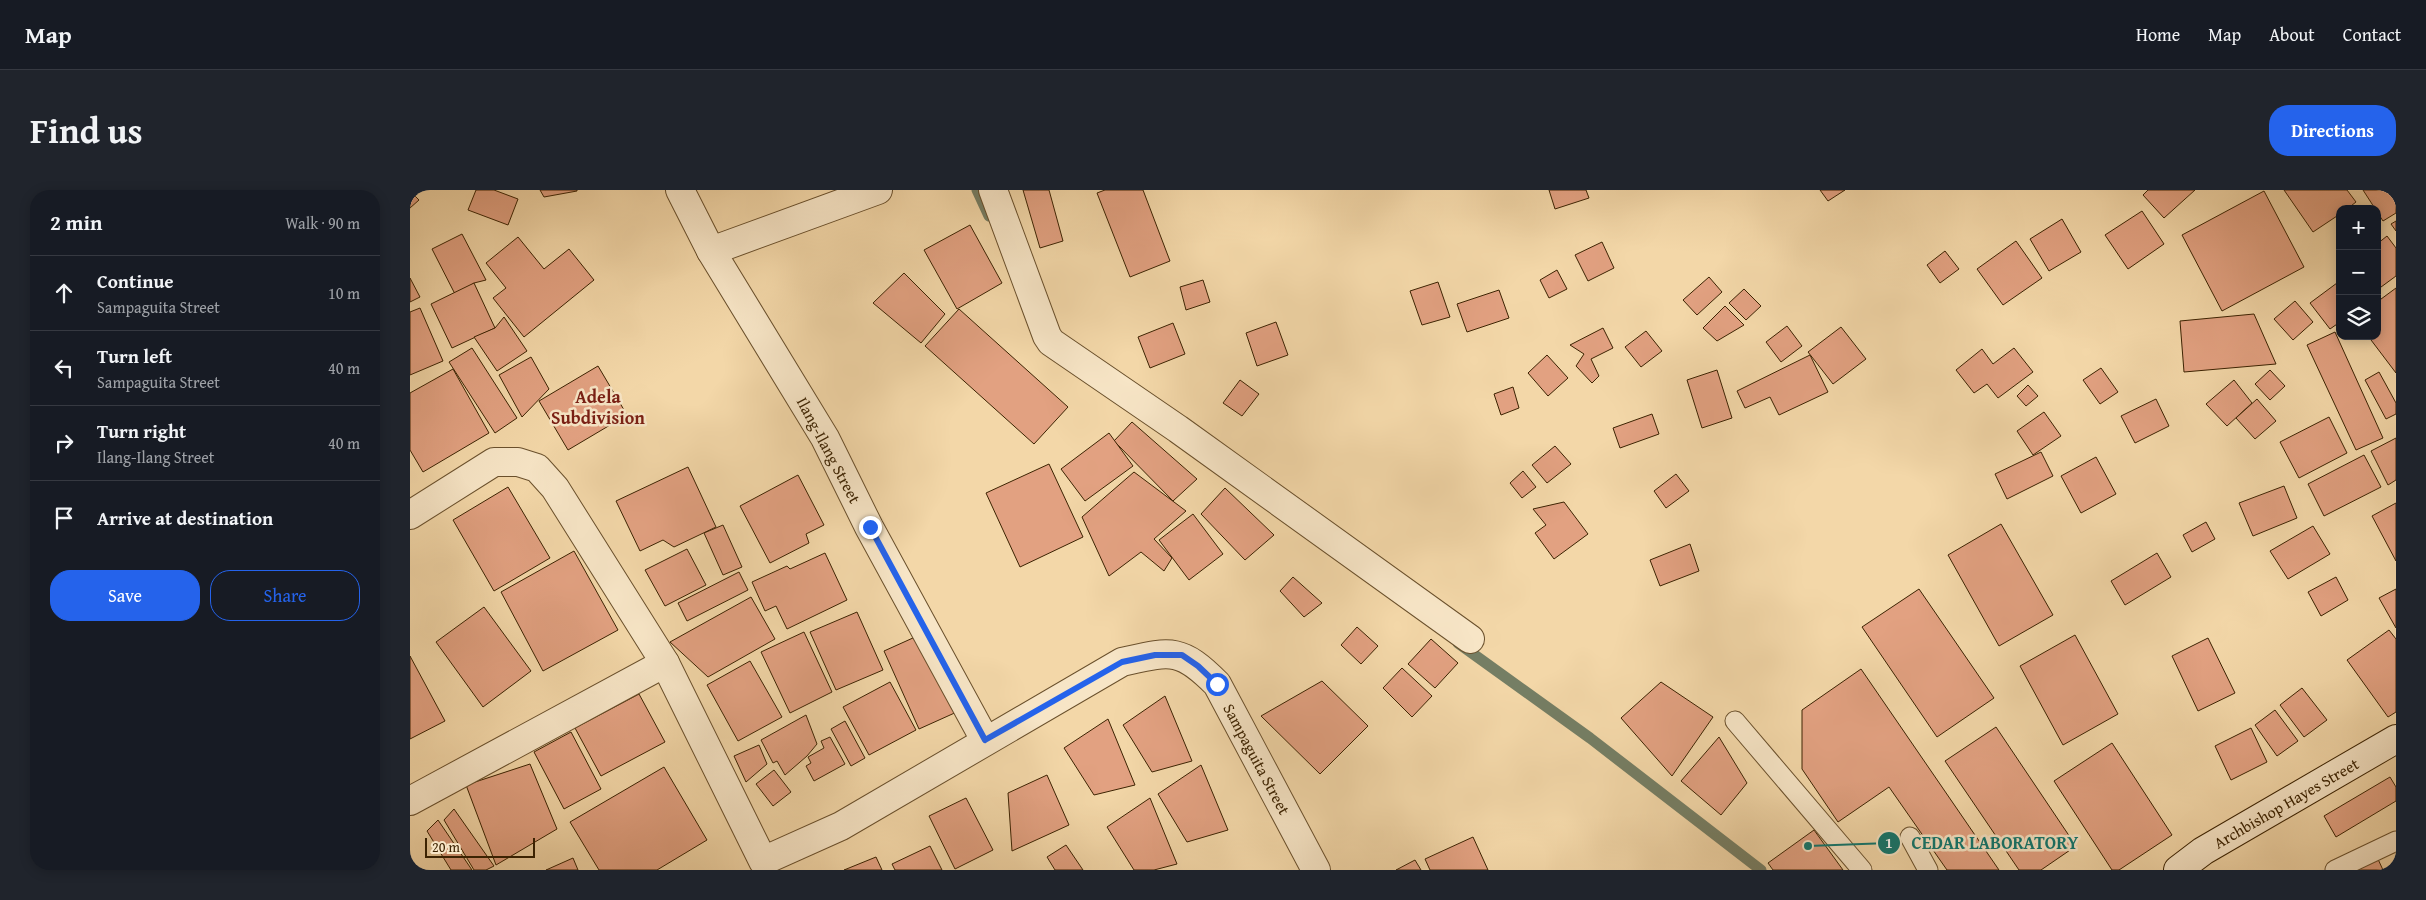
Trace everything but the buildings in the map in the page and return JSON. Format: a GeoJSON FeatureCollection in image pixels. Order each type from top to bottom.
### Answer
{"type":"FeatureCollection","features":[{"type":"Feature","properties":{"kind":"street","name":"Ilang-Ilang Street"},"geometry":{"type":"LineString","coordinates":[[680,190],[711,251],[825,438],[870,527],[985,740]]}},
{"type":"Feature","properties":{"kind":"street"},"geometry":{"type":"LineString","coordinates":[[711,251],[878,190]]}},
{"type":"Feature","properties":{"kind":"street"},"geometry":{"type":"LineString","coordinates":[[993,190],[1047,336],[1051,342],[1178,429],[1470,640]]}},
{"type":"Feature","properties":{"kind":"street"},"geometry":{"type":"LineString","coordinates":[[410,515],[494,462],[518,462],[537,468],[555,488],[665,663],[754,866]]}},
{"type":"Feature","properties":{"kind":"street","name":"Sampaguita Street"},"geometry":{"type":"LineString","coordinates":[[754,866],[841,826],[985,740],[1122,662],[1155,655],[1182,655],[1198,666],[1217,684],[1316,870]]}},
{"type":"Feature","properties":{"kind":"street"},"geometry":{"type":"LineString","coordinates":[[410,800],[665,663]]}},
{"type":"Feature","properties":{"kind":"street","name":"Archbishop Hayes Street"},"geometry":{"type":"LineString","coordinates":[[2178,870],[2203,851],[2396,738]]}},
{"type":"Feature","properties":{"kind":"lane"},"geometry":{"type":"LineString","coordinates":[[1735,721],[1862,870]]}},
{"type":"Feature","properties":{"kind":"lane"},"geometry":{"type":"LineString","coordinates":[[1910,837],[1928,870]]}},
{"type":"Feature","properties":{"kind":"lane"},"geometry":{"type":"LineString","coordinates":[[2335,870],[2396,841]]}},
{"type":"Feature","properties":{"kind":"waterway"},"geometry":{"type":"LineString","coordinates":[[977,190],[989,216]]}},
{"type":"Feature","properties":{"kind":"waterway"},"geometry":{"type":"LineString","coordinates":[[1458,643],[1590,738],[1761,870]]}},
{"type":"Feature","properties":{"kind":"place","name":"CEDAR LABORATORY"},"geometry":{"type":"Point","coordinates":[1808,846]}},
{"type":"Feature","properties":{"kind":"district","name":"Adela Subdivision"},"geometry":{"type":"Point","coordinates":[598,406]}},
{"type":"Feature","properties":{"kind":"route"},"geometry":{"type":"LineString","coordinates":[[870,527],[985,740],[1122,662],[1155,655],[1182,655],[1198,666],[1217,684]]}}]}
